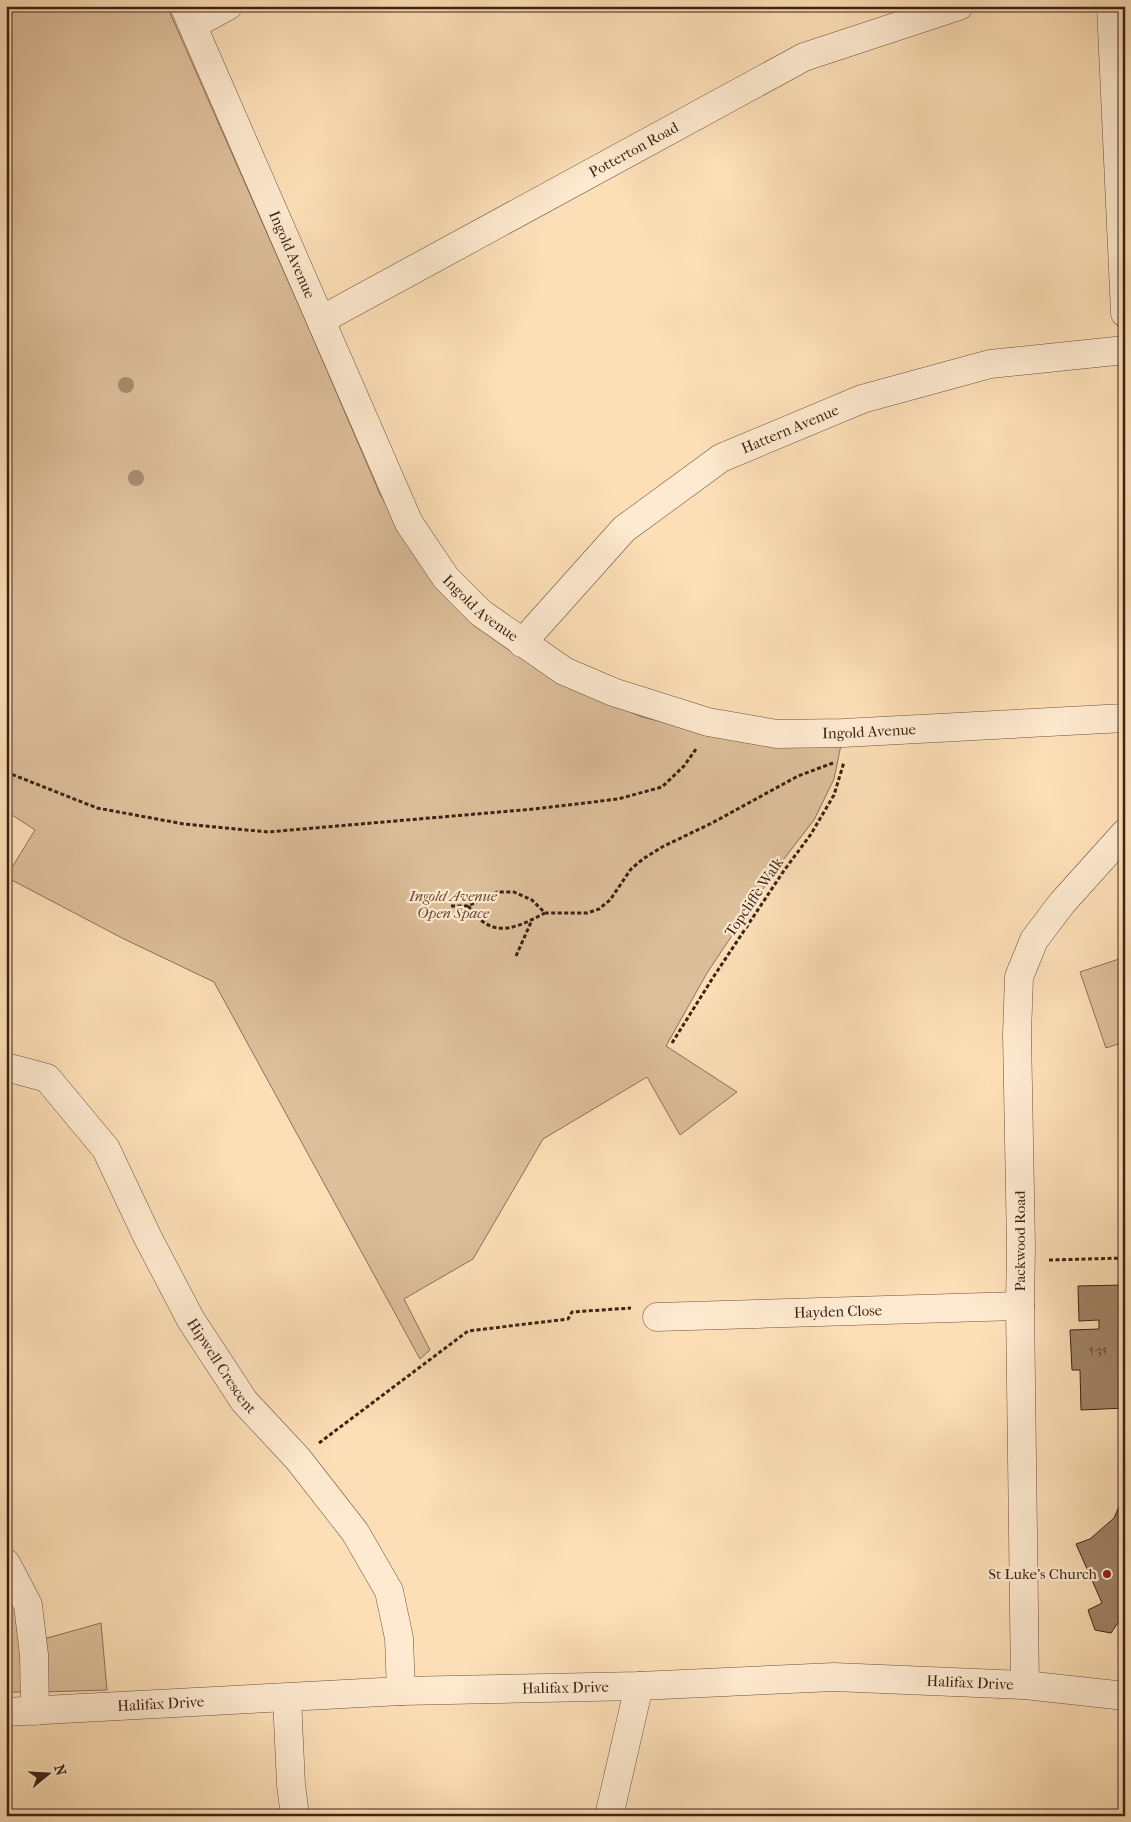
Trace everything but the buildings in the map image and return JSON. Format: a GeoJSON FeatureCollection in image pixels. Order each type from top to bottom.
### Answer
{"type":"FeatureCollection","features":[{"type":"Feature","properties":{"kind":"street"},"geometry":{"type":"LineString","coordinates":[[188,16],[228,6]]}},
{"type":"Feature","properties":{"kind":"street","name":"Potterton Road"},"geometry":{"type":"LineString","coordinates":[[321,320],[804,57],[959,6]]}},
{"type":"Feature","properties":{"kind":"street"},"geometry":{"type":"LineString","coordinates":[[1111,6],[1125,313]]}},
{"type":"Feature","properties":{"kind":"street","name":"Ingold Avenue"},"geometry":{"type":"LineString","coordinates":[[188,16],[409,523],[446,578],[481,613],[564,671],[613,692],[708,722],[777,734],[843,733],[1125,718]]}},
{"type":"Feature","properties":{"kind":"street","name":"Hattern Avenue"},"geometry":{"type":"LineString","coordinates":[[522,643],[624,529],[721,458],[862,399],[990,364],[1125,350]]}},
{"type":"Feature","properties":{"kind":"street","name":"Packwood Road"},"geometry":{"type":"LineString","coordinates":[[1026,1685],[1017,1034],[1019,977],[1034,940],[1062,903],[1125,833]]}},
{"type":"Feature","properties":{"kind":"street","name":"Hipwell Crescent"},"geometry":{"type":"LineString","coordinates":[[6,1067],[47,1078],[106,1149],[148,1238],[191,1320],[244,1401],[298,1459],[355,1532],[389,1591],[399,1638],[400,1691]]}},
{"type":"Feature","properties":{"kind":"street","name":"Hayden Close"},"geometry":{"type":"LineString","coordinates":[[657,1317],[1020,1306]]}},
{"type":"Feature","properties":{"kind":"street"},"geometry":{"type":"LineString","coordinates":[[6,1563],[28,1604],[34,1655],[35,1711]]}},
{"type":"Feature","properties":{"kind":"street","name":"Halifax Drive"},"geometry":{"type":"LineString","coordinates":[[6,1712],[400,1691],[639,1686],[834,1677],[1026,1685],[1125,1696]]}},
{"type":"Feature","properties":{"kind":"street"},"geometry":{"type":"LineString","coordinates":[[609,1816],[639,1686]]}},
{"type":"Feature","properties":{"kind":"street"},"geometry":{"type":"LineString","coordinates":[[287,1698],[291,1785],[295,1816]]}},
{"type":"Feature","properties":{"kind":"path"},"geometry":{"type":"LineString","coordinates":[[6,772],[98,808],[184,824],[268,832],[534,809],[618,799],[662,787],[684,766],[692,755],[708,722]]}},
{"type":"Feature","properties":{"kind":"path","name":"Topcliffe Walk"},"geometry":{"type":"LineString","coordinates":[[545,913],[587,913],[599,909],[610,900],[631,869],[662,847],[712,823],[798,776],[845,759],[834,794],[811,834],[724,960],[672,1043]]}},
{"type":"Feature","properties":{"kind":"path"},"geometry":{"type":"LineString","coordinates":[[451,906],[468,906],[497,892],[514,892],[532,900],[545,913],[519,926],[501,929],[482,922],[468,906]]}},
{"type":"Feature","properties":{"kind":"path"},"geometry":{"type":"LineString","coordinates":[[516,956],[532,919]]}},
{"type":"Feature","properties":{"kind":"path"},"geometry":{"type":"LineString","coordinates":[[1021,1261],[1125,1258]]}},
{"type":"Feature","properties":{"kind":"path"},"geometry":{"type":"LineString","coordinates":[[298,1459],[468,1331],[568,1319],[572,1312],[647,1307],[657,1317]]}},
{"type":"Feature","properties":{"kind":"green space","name":"Ingold Avenue Open Space"},"geometry":{"type":"Polygon","coordinates":[[[6,6],[167,6],[380,494],[414,554],[441,593],[473,623],[515,654],[559,682],[642,717],[714,734],[841,745],[834,779],[814,820],[777,868],[707,973],[666,1046],[737,1092],[680,1135],[647,1077],[543,1139],[473,1259],[404,1299],[430,1350],[420,1359],[214,982],[122,938],[6,877],[35,830],[6,811],[6,6]]]}},
{"type":"Feature","properties":{"kind":"green space"},"geometry":{"type":"Polygon","coordinates":[[[1125,957],[1125,1042],[1106,1048],[1080,972],[1125,957]]]}},
{"type":"Feature","properties":{"kind":"green space"},"geometry":{"type":"Polygon","coordinates":[[[6,1572],[28,1605],[21,1692],[6,1692],[6,1572]]]}},
{"type":"Feature","properties":{"kind":"green space"},"geometry":{"type":"Polygon","coordinates":[[[101,1623],[107,1690],[42,1692],[40,1640],[101,1623]]]}},
{"type":"Feature","properties":{"kind":"place","name":"St Luke's Church"},"geometry":{"type":"Point","coordinates":[1107,1574]}}]}
